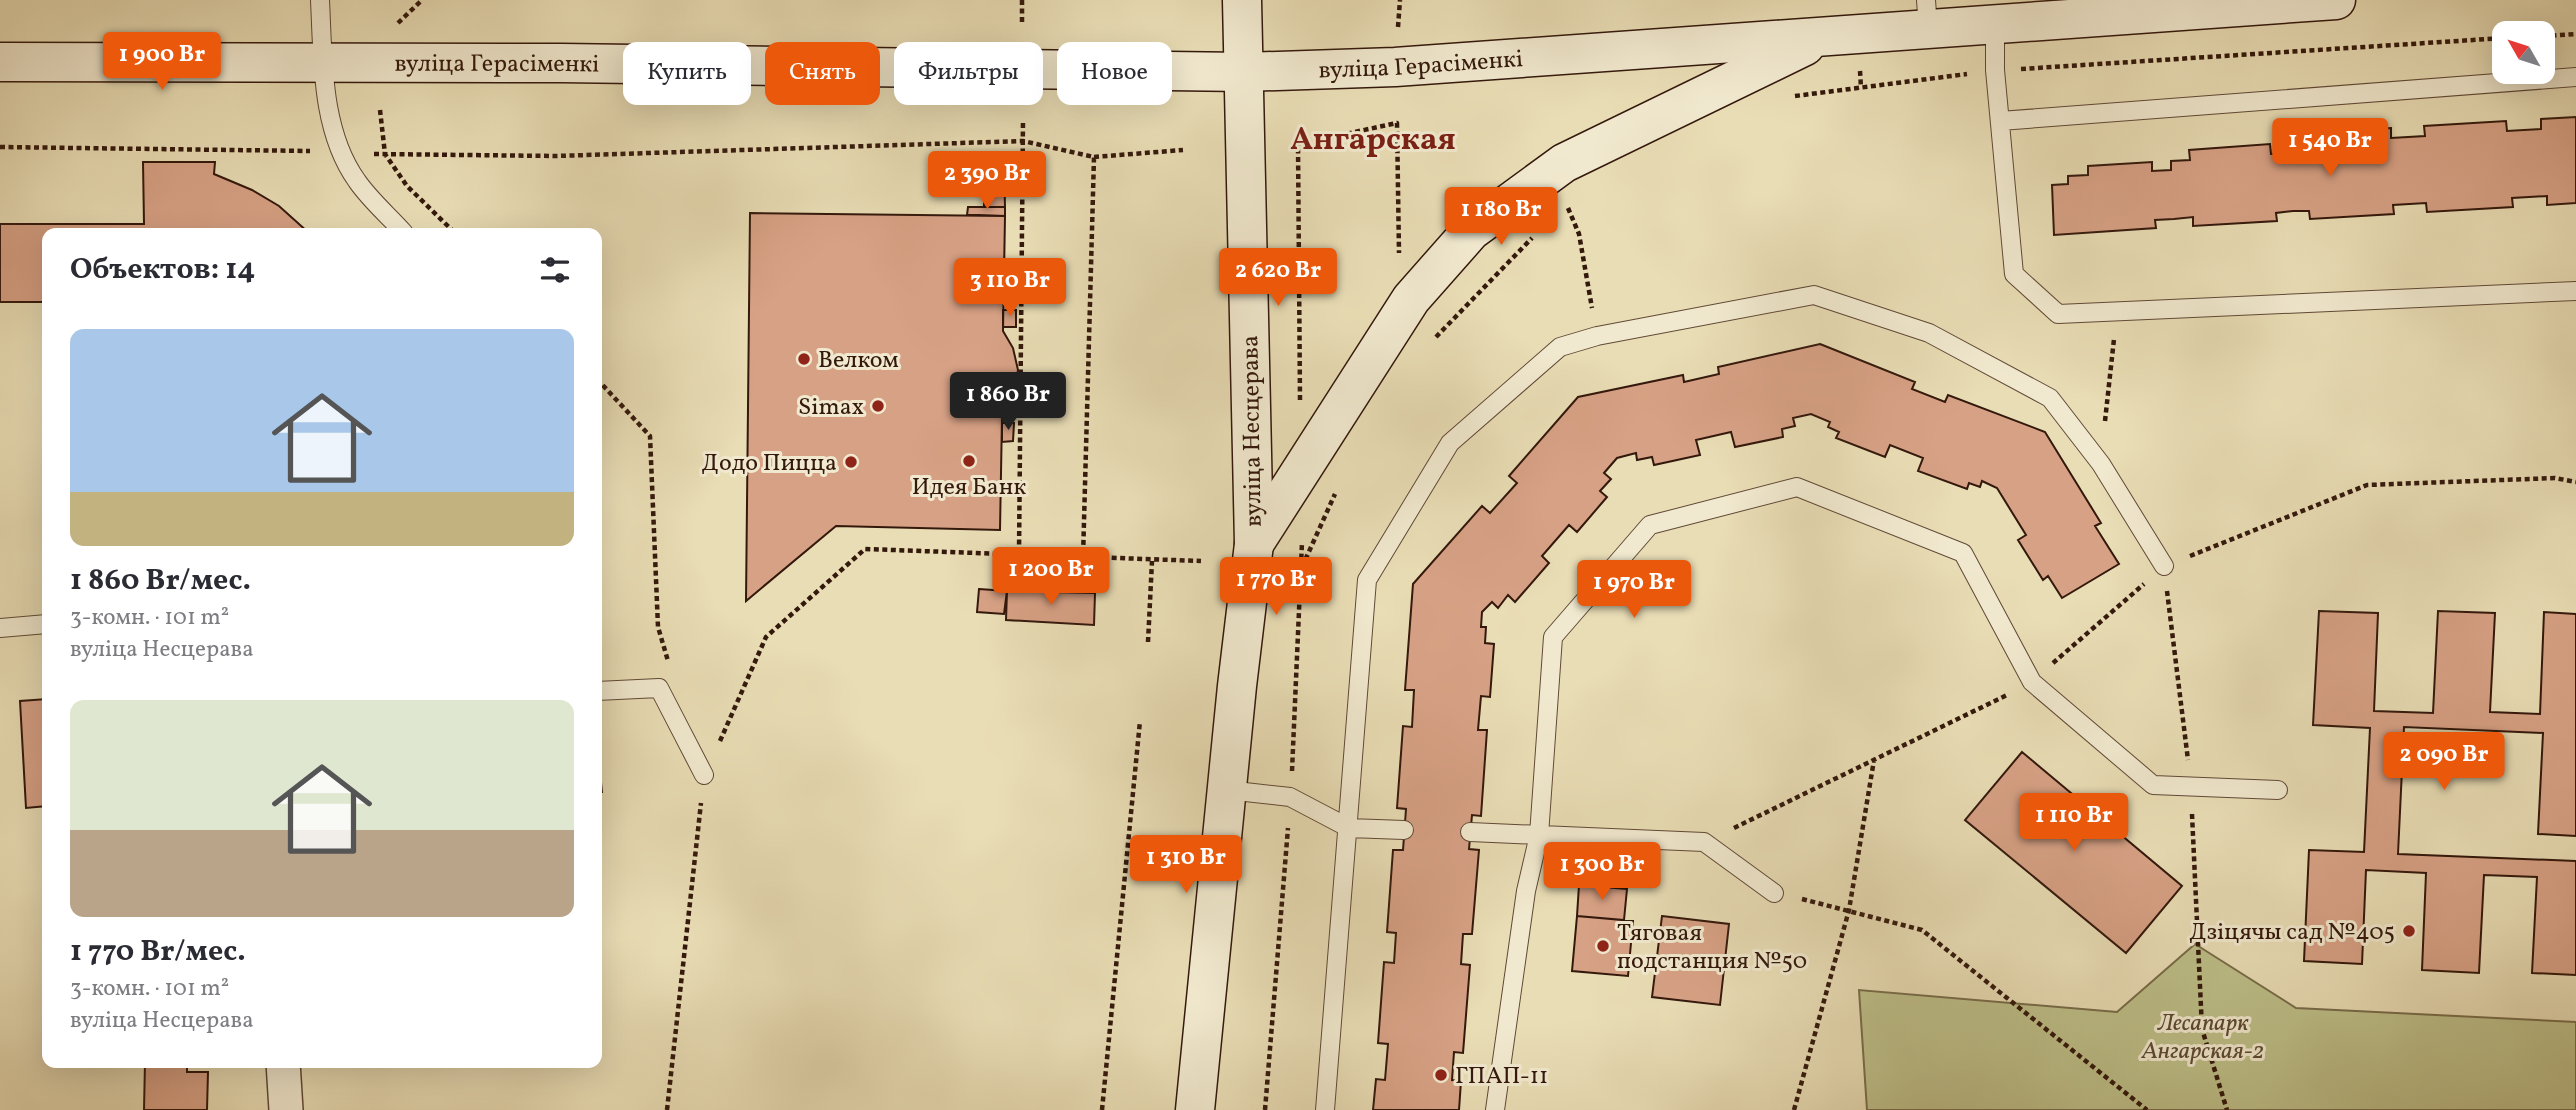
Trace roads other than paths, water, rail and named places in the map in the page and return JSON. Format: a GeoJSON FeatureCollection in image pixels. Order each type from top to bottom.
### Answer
{"type":"FeatureCollection","features":[{"type":"Feature","properties":{"kind":"street","name":"вуліца Несцерава"},"geometry":{"type":"LineString","coordinates":[[1195,1110],[1254,544],[1242,0]]}},
{"type":"Feature","properties":{"kind":"street","name":"вуліца Герасіменкі"},"geometry":{"type":"LineString","coordinates":[[0,62],[561,63],[1245,72],[1395,67],[1825,37],[1927,14],[1995,23],[2336,0]]}},
{"type":"Feature","properties":{"kind":"street"},"geometry":{"type":"LineString","coordinates":[[1254,544],[1411,299],[1471,231],[1564,163],[1825,37]]}},
{"type":"Feature","properties":{"kind":"street"},"geometry":{"type":"LineString","coordinates":[[283,1068],[286,1110]]}},
{"type":"Feature","properties":{"kind":"lane"},"geometry":{"type":"LineString","coordinates":[[320,0],[330,114],[340,152],[358,182],[399,228]]}},
{"type":"Feature","properties":{"kind":"lane"},"geometry":{"type":"LineString","coordinates":[[1995,23],[1995,70],[2014,274],[2058,314],[2576,291]]}},
{"type":"Feature","properties":{"kind":"lane"},"geometry":{"type":"LineString","coordinates":[[2000,121],[2576,77]]}},
{"type":"Feature","properties":{"kind":"lane"},"geometry":{"type":"LineString","coordinates":[[1325,1110],[1367,580],[1450,443],[1560,347],[1597,336],[1814,295],[1929,333],[2050,398],[2101,464],[2164,566]]}},
{"type":"Feature","properties":{"kind":"lane"},"geometry":{"type":"LineString","coordinates":[[1495,1110],[1525,891],[1539,835],[1553,637],[1650,525],[1797,487],[1963,553],[2032,682],[2153,785],[2278,790]]}},
{"type":"Feature","properties":{"kind":"lane"},"geometry":{"type":"LineString","coordinates":[[0,628],[42,624]]}},
{"type":"Feature","properties":{"kind":"lane"},"geometry":{"type":"LineString","coordinates":[[602,691],[659,688],[705,775]]}},
{"type":"Feature","properties":{"kind":"lane"},"geometry":{"type":"LineString","coordinates":[[1227,790],[1290,797],[1349,828],[1404,830]]}},
{"type":"Feature","properties":{"kind":"lane"},"geometry":{"type":"LineString","coordinates":[[1470,832],[1704,842],[1774,893]]}},
{"type":"Feature","properties":{"kind":"place","name":"Велком"},"geometry":{"type":"Point","coordinates":[804,359]}},
{"type":"Feature","properties":{"kind":"place","name":"Simax"},"geometry":{"type":"Point","coordinates":[878,406]}},
{"type":"Feature","properties":{"kind":"place","name":"Идея Банк"},"geometry":{"type":"Point","coordinates":[969,461]}},
{"type":"Feature","properties":{"kind":"place","name":"Додо Пицца"},"geometry":{"type":"Point","coordinates":[851,462]}},
{"type":"Feature","properties":{"kind":"place","name":"Дзіцячы сад №405"},"geometry":{"type":"Point","coordinates":[2409,931]}},
{"type":"Feature","properties":{"kind":"place","name":"Тяговая подстанция №50"},"geometry":{"type":"Point","coordinates":[1603,946]}},
{"type":"Feature","properties":{"kind":"place","name":"ГПАП-11"},"geometry":{"type":"Point","coordinates":[1441,1075]}},
{"type":"Feature","properties":{"kind":"district","name":"Ангарская"},"geometry":{"type":"Point","coordinates":[1373,138]}},
{"type":"Feature","properties":{"kind":"park label","name":"Лесапарк Ангарская-2"},"geometry":{"type":"Point","coordinates":[2203,1036]}}]}
